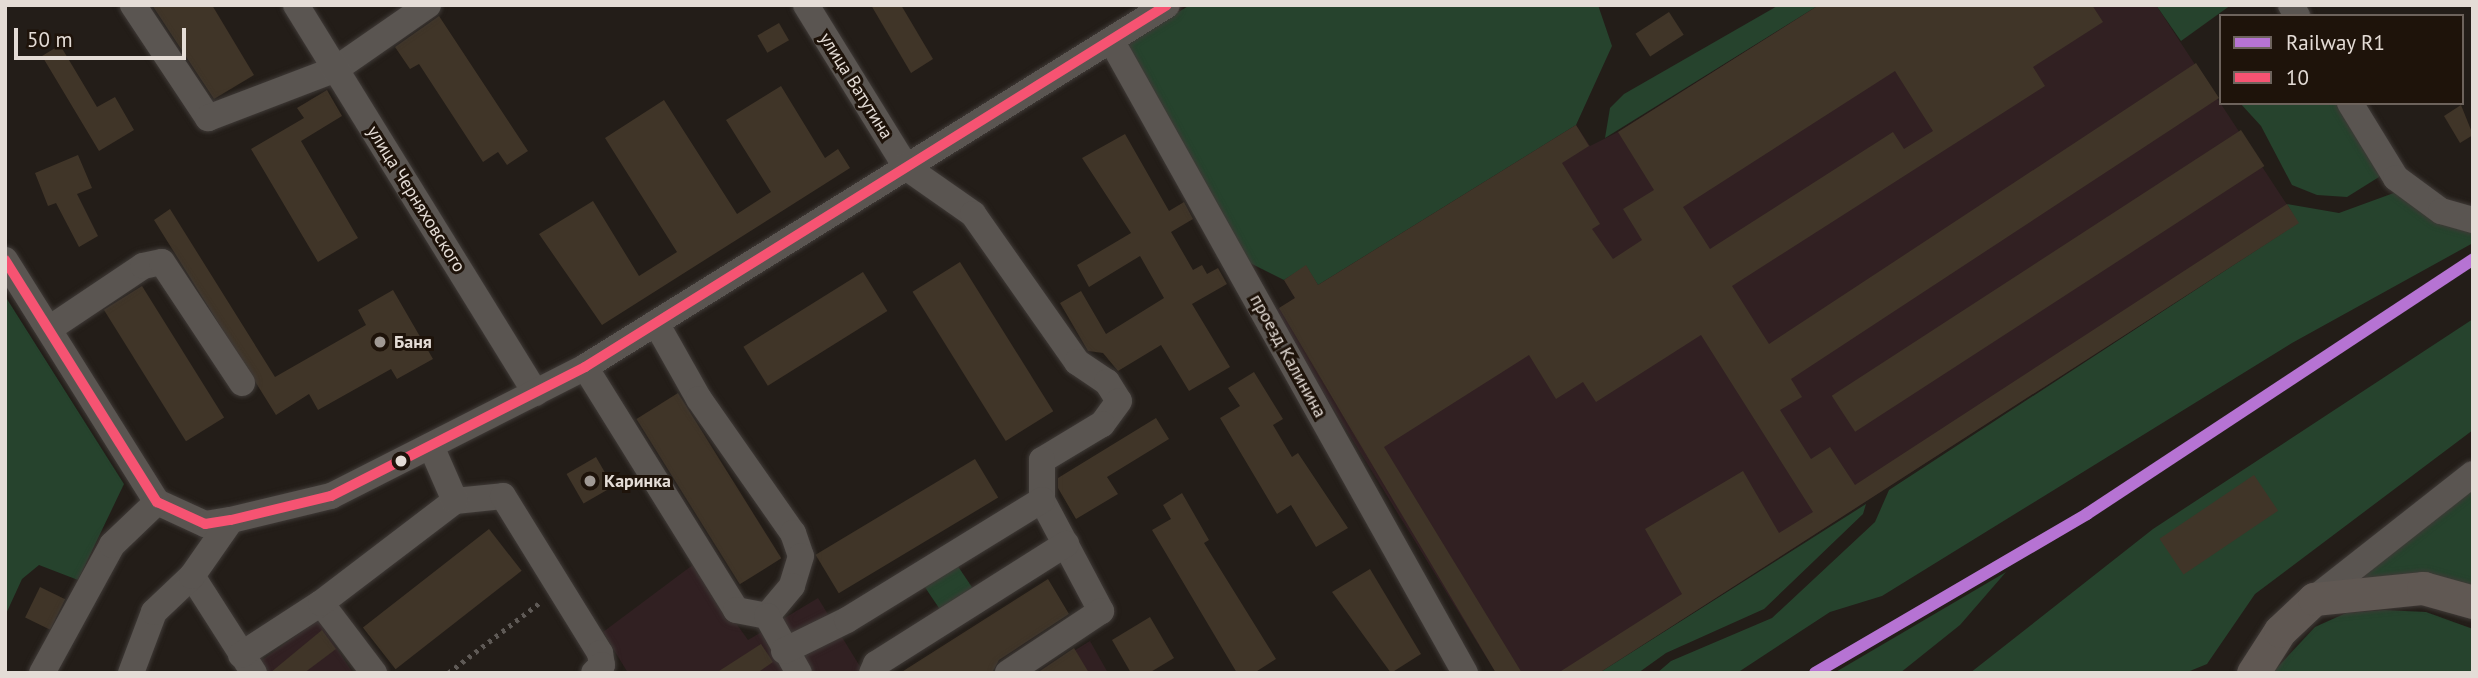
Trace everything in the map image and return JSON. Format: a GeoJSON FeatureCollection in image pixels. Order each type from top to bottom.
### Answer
{"type":"FeatureCollection","features":[{"type":"Feature","properties":{"kind":"main road"},"geometry":{"type":"LineString","coordinates":[[2253,673],[2280,631],[2314,598],[2423,588],[2473,602]]}},
{"type":"Feature","properties":{"kind":"street"},"geometry":{"type":"LineString","coordinates":[[133,5],[208,118],[336,69],[428,5]]}},
{"type":"Feature","properties":{"kind":"street","name":"улица Черняховского"},"geometry":{"type":"LineString","coordinates":[[296,5],[536,393]]}},
{"type":"Feature","properties":{"kind":"street","name":"улица Ватутина"},"geometry":{"type":"LineString","coordinates":[[806,5],[906,167]]}},
{"type":"Feature","properties":{"kind":"street"},"geometry":{"type":"LineString","coordinates":[[5,260],[156,502],[205,524],[231,520],[331,496],[585,367],[1167,5]]}},
{"type":"Feature","properties":{"kind":"street","name":"проезд Калинина"},"geometry":{"type":"LineString","coordinates":[[1111,40],[1465,673]]}},
{"type":"Feature","properties":{"kind":"street"},"geometry":{"type":"LineString","coordinates":[[2351,105],[2396,178],[2441,211],[2473,220]]}},
{"type":"Feature","properties":{"kind":"street"},"geometry":{"type":"LineString","coordinates":[[906,167],[973,214],[1077,362],[1107,382],[1119,401],[1102,424],[1042,460],[1042,500],[1101,611],[1008,673]]}},
{"type":"Feature","properties":{"kind":"street"},"geometry":{"type":"LineString","coordinates":[[48,329],[143,266],[162,262],[242,383]]}},
{"type":"Feature","properties":{"kind":"street"},"geometry":{"type":"LineString","coordinates":[[656,323],[699,400],[793,533],[801,556],[792,586],[767,616]]}},
{"type":"Feature","properties":{"kind":"street"},"geometry":{"type":"LineString","coordinates":[[585,367],[736,610],[767,616]]}},
{"type":"Feature","properties":{"kind":"street"},"geometry":{"type":"LineString","coordinates":[[431,446],[455,501]]}},
{"type":"Feature","properties":{"kind":"street"},"geometry":{"type":"LineString","coordinates":[[2314,598],[2473,474]]}},
{"type":"Feature","properties":{"kind":"street"},"geometry":{"type":"LineString","coordinates":[[192,576],[248,664],[321,603],[455,501],[503,496],[603,659],[594,673]]}},
{"type":"Feature","properties":{"kind":"street"},"geometry":{"type":"LineString","coordinates":[[767,616],[787,665],[847,620],[1042,500]]}},
{"type":"Feature","properties":{"kind":"street"},"geometry":{"type":"LineString","coordinates":[[42,673],[112,545],[156,502]]}},
{"type":"Feature","properties":{"kind":"street"},"geometry":{"type":"LineString","coordinates":[[131,673],[154,612],[192,576],[231,520]]}},
{"type":"Feature","properties":{"kind":"street"},"geometry":{"type":"LineString","coordinates":[[872,673],[876,664],[1066,544]]}},
{"type":"Feature","properties":{"kind":"street"},"geometry":{"type":"LineString","coordinates":[[321,603],[374,673]]}},
{"type":"Feature","properties":{"kind":"path"},"geometry":{"type":"LineString","coordinates":[[448,673],[560,587]]}},
{"type":"Feature","properties":{"kind":"shaded area"},"geometry":{"type":"Polygon","coordinates":[[[1819,5],[2156,5],[2219,101],[2219,105],[2222,105],[2299,223],[1599,673],[1496,673],[1274,312],[1295,298],[1284,280],[1306,265],[1319,285],[1576,125],[1590,146],[1618,132],[1819,5]]]}},
{"type":"Feature","properties":{"kind":"shaded area"},"geometry":{"type":"Polygon","coordinates":[[[694,564],[748,640],[818,598],[864,673],[628,673],[603,632],[694,564]]]}},
{"type":"Feature","properties":{"kind":"shaded area"},"geometry":{"type":"Polygon","coordinates":[[[318,620],[353,673],[244,673],[318,620]]]}},
{"type":"Feature","properties":{"kind":"shaded area"},"geometry":{"type":"Polygon","coordinates":[[[1090,641],[1108,673],[1037,673],[1090,641]]]}},
{"type":"Feature","properties":{"kind":"green space"},"geometry":{"type":"Polygon","coordinates":[[[1190,5],[1598,5],[1612,46],[1576,125],[1318,285],[1306,266],[1284,280],[1250,263],[1122,46],[1190,5]]]}},
{"type":"Feature","properties":{"kind":"green space"},"geometry":{"type":"Polygon","coordinates":[[[1779,5],[1819,5],[1605,138],[1610,108],[1624,94],[1779,5]]]}},
{"type":"Feature","properties":{"kind":"green space"},"geometry":{"type":"Polygon","coordinates":[[[2156,5],[2231,5],[2181,41],[2156,5]]]}},
{"type":"Feature","properties":{"kind":"green space"},"geometry":{"type":"Polygon","coordinates":[[[2242,105],[2342,105],[2380,164],[2379,177],[2347,197],[2317,195],[2292,185],[2261,126],[2242,105]]]}},
{"type":"Feature","properties":{"kind":"green space"},"geometry":{"type":"Polygon","coordinates":[[[2402,190],[2473,230],[2473,243],[2292,343],[1882,596],[1830,612],[1737,673],[1657,673],[1671,661],[1772,618],[1875,522],[1889,490],[2298,223],[2287,204],[2339,213],[2402,190]]]}},
{"type":"Feature","properties":{"kind":"green space"},"geometry":{"type":"Polygon","coordinates":[[[5,296],[124,484],[78,580],[39,565],[22,579],[5,616],[5,296]]]}},
{"type":"Feature","properties":{"kind":"green space"},"geometry":{"type":"Polygon","coordinates":[[[2473,319],[2473,430],[2255,594],[2207,664],[2185,673],[1970,673],[2153,529],[2473,319]]]}},
{"type":"Feature","properties":{"kind":"green space"},"geometry":{"type":"Polygon","coordinates":[[[2473,481],[2473,588],[2349,576],[2473,481]]]}},
{"type":"Feature","properties":{"kind":"green space"},"geometry":{"type":"Polygon","coordinates":[[[1866,504],[1863,514],[1764,609],[1666,653],[1638,673],[1599,673],[1866,504]]]}},
{"type":"Feature","properties":{"kind":"green space"},"geometry":{"type":"Polygon","coordinates":[[[957,565],[975,592],[943,613],[925,587],[957,565]]]}},
{"type":"Feature","properties":{"kind":"green space"},"geometry":{"type":"Polygon","coordinates":[[[2006,572],[1960,625],[1900,673],[1834,673],[2006,572]]]}},
{"type":"Feature","properties":{"kind":"green space"},"geometry":{"type":"Polygon","coordinates":[[[2384,610],[2426,612],[2473,629],[2473,673],[2272,673],[2315,627],[2346,613],[2384,610]]]}},
{"type":"Feature","properties":{"kind":"building"},"geometry":{"type":"Polygon","coordinates":[[[152,5],[212,5],[254,75],[214,99],[152,5]]]}},
{"type":"Feature","properties":{"kind":"building"},"geometry":{"type":"Polygon","coordinates":[[[871,5],[901,5],[933,59],[911,73],[871,5]]]}},
{"type":"Feature","properties":{"kind":"building"},"geometry":{"type":"Polygon","coordinates":[[[1819,5],[2092,5],[2103,22],[2033,67],[2045,86],[1732,286],[1769,344],[2196,63],[2219,98],[1791,379],[1802,397],[1780,410],[1811,459],[1830,447],[1855,485],[2287,204],[2299,223],[1599,673],[1558,673],[1682,594],[1645,529],[1743,471],[1779,533],[1813,512],[1701,335],[1596,402],[1583,382],[1556,399],[1529,355],[1384,447],[1522,673],[1496,673],[1279,308],[1295,298],[1284,280],[1306,265],[1318,285],[1576,125],[1589,146],[1562,163],[1600,224],[1592,229],[1613,259],[1642,240],[1623,209],[1654,190],[1618,132],[1819,5]],[[1895,71],[1683,207],[1710,249],[1893,132],[1904,149],[1933,131],[1895,71]]]}},
{"type":"Feature","properties":{"kind":"building"},"geometry":{"type":"Polygon","coordinates":[[[1669,12],[1684,35],[1650,56],[1635,34],[1669,12]]]}},
{"type":"Feature","properties":{"kind":"building"},"geometry":{"type":"Polygon","coordinates":[[[439,16],[528,151],[507,165],[498,152],[483,162],[419,64],[410,69],[395,47],[439,16]]]}},
{"type":"Feature","properties":{"kind":"building"},"geometry":{"type":"Polygon","coordinates":[[[779,23],[789,40],[767,53],[757,36],[779,23]]]}},
{"type":"Feature","properties":{"kind":"building"},"geometry":{"type":"Polygon","coordinates":[[[60,45],[97,107],[115,97],[134,130],[99,151],[42,56],[60,45]]]}},
{"type":"Feature","properties":{"kind":"building"},"geometry":{"type":"Polygon","coordinates":[[[781,86],[825,158],[838,149],[850,168],[602,325],[539,234],[593,201],[639,276],[677,252],[605,138],[664,100],[737,214],[771,192],[726,120],[781,86]]]}},
{"type":"Feature","properties":{"kind":"building"},"geometry":{"type":"Polygon","coordinates":[[[327,90],[342,116],[301,141],[358,238],[318,262],[251,149],[304,118],[297,108],[327,90]]]}},
{"type":"Feature","properties":{"kind":"building"},"geometry":{"type":"Polygon","coordinates":[[[2461,105],[2473,135],[2460,143],[2444,116],[2461,105]]]}},
{"type":"Feature","properties":{"kind":"building"},"geometry":{"type":"Polygon","coordinates":[[[2241,130],[2264,166],[1855,432],[1832,396],[2241,130]]]}},
{"type":"Feature","properties":{"kind":"building"},"geometry":{"type":"Polygon","coordinates":[[[1125,134],[1169,211],[1184,202],[1193,219],[1171,232],[1193,270],[1202,265],[1207,274],[1218,268],[1227,284],[1192,304],[1230,367],[1189,391],[1161,345],[1118,371],[1103,353],[1088,351],[1060,303],[1081,291],[1106,334],[1164,298],[1140,256],[1089,287],[1077,265],[1131,233],[1082,158],[1125,134]]]}},
{"type":"Feature","properties":{"kind":"building"},"geometry":{"type":"Polygon","coordinates":[[[78,155],[92,188],[77,194],[98,236],[79,247],[56,203],[48,206],[35,173],[78,155]]]}},
{"type":"Feature","properties":{"kind":"building"},"geometry":{"type":"Polygon","coordinates":[[[170,209],[275,377],[366,325],[358,310],[393,290],[433,359],[397,379],[391,369],[318,410],[309,394],[276,415],[154,220],[170,209]]]}},
{"type":"Feature","properties":{"kind":"building"},"geometry":{"type":"Polygon","coordinates":[[[960,262],[1053,411],[1006,441],[913,292],[960,262]]]}},
{"type":"Feature","properties":{"kind":"building"},"geometry":{"type":"Polygon","coordinates":[[[863,272],[887,311],[768,386],[743,347],[863,272]]]}},
{"type":"Feature","properties":{"kind":"building"},"geometry":{"type":"Polygon","coordinates":[[[142,286],[224,417],[186,441],[104,310],[142,286]]]}},
{"type":"Feature","properties":{"kind":"building"},"geometry":{"type":"Polygon","coordinates":[[[1254,372],[1283,419],[1273,425],[1292,457],[1298,453],[1348,528],[1316,547],[1291,505],[1277,514],[1220,418],[1240,406],[1228,388],[1254,372]]]}},
{"type":"Feature","properties":{"kind":"building"},"geometry":{"type":"Polygon","coordinates":[[[678,393],[781,558],[740,584],[636,419],[678,393]]]}},
{"type":"Feature","properties":{"kind":"building"},"geometry":{"type":"Polygon","coordinates":[[[1156,418],[1169,439],[1107,477],[1118,494],[1076,519],[1058,488],[1058,478],[1156,418]]]}},
{"type":"Feature","properties":{"kind":"building","name":"Каринка"},"geometry":{"type":"Polygon","coordinates":[[[596,457],[613,486],[584,503],[567,474],[596,457]]]}},
{"type":"Feature","properties":{"kind":"building"},"geometry":{"type":"Polygon","coordinates":[[[975,459],[998,498],[839,593],[816,555],[975,459]]]}},
{"type":"Feature","properties":{"kind":"building"},"geometry":{"type":"Polygon","coordinates":[[[2254,475],[2278,511],[2184,574],[2159,539],[2254,475]]]}},
{"type":"Feature","properties":{"kind":"building"},"geometry":{"type":"Polygon","coordinates":[[[1182,493],[1209,540],[1204,543],[1276,659],[1254,673],[1237,673],[1152,530],[1171,519],[1163,505],[1182,493]]]}},
{"type":"Feature","properties":{"kind":"building"},"geometry":{"type":"Polygon","coordinates":[[[489,529],[522,571],[396,669],[363,628],[489,529]]]}},
{"type":"Feature","properties":{"kind":"building"},"geometry":{"type":"Polygon","coordinates":[[[1370,569],[1421,654],[1391,673],[1332,592],[1370,569]]]}},
{"type":"Feature","properties":{"kind":"building"},"geometry":{"type":"Polygon","coordinates":[[[1048,579],[1069,614],[999,660],[992,673],[900,673],[1048,579]]]}},
{"type":"Feature","properties":{"kind":"building"},"geometry":{"type":"Polygon","coordinates":[[[40,587],[65,599],[50,630],[25,618],[40,587]]]}},
{"type":"Feature","properties":{"kind":"building"},"geometry":{"type":"Polygon","coordinates":[[[1150,617],[1174,658],[1149,673],[1131,673],[1112,640],[1150,617]]]}},
{"type":"Feature","properties":{"kind":"building"},"geometry":{"type":"Polygon","coordinates":[[[322,630],[336,649],[304,673],[270,673],[322,630]]]}},
{"type":"Feature","properties":{"kind":"building"},"geometry":{"type":"Polygon","coordinates":[[[761,644],[773,662],[757,673],[716,673],[761,644]]]}},
{"type":"Feature","properties":{"kind":"building"},"geometry":{"type":"Polygon","coordinates":[[[1074,648],[1089,673],[1037,673],[1074,648]]]}},
{"type":"Feature","properties":{"kind":"rail line","name":"R1"},"geometry":{"type":"LineString","coordinates":[[1815,673],[2087,514],[2473,259]]}},
{"type":"Feature","properties":{"kind":"transit line","name":"10"},"geometry":{"type":"LineString","coordinates":[[5,260],[157,502],[205,524],[231,520],[331,496],[585,367],[1167,5]]}},
{"type":"Feature","properties":{"kind":"place","name":"Баня"},"geometry":{"type":"Point","coordinates":[380,342]}},
{"type":"Feature","properties":{"kind":"place","name":"Каринка"},"geometry":{"type":"Point","coordinates":[590,481]}}]}
